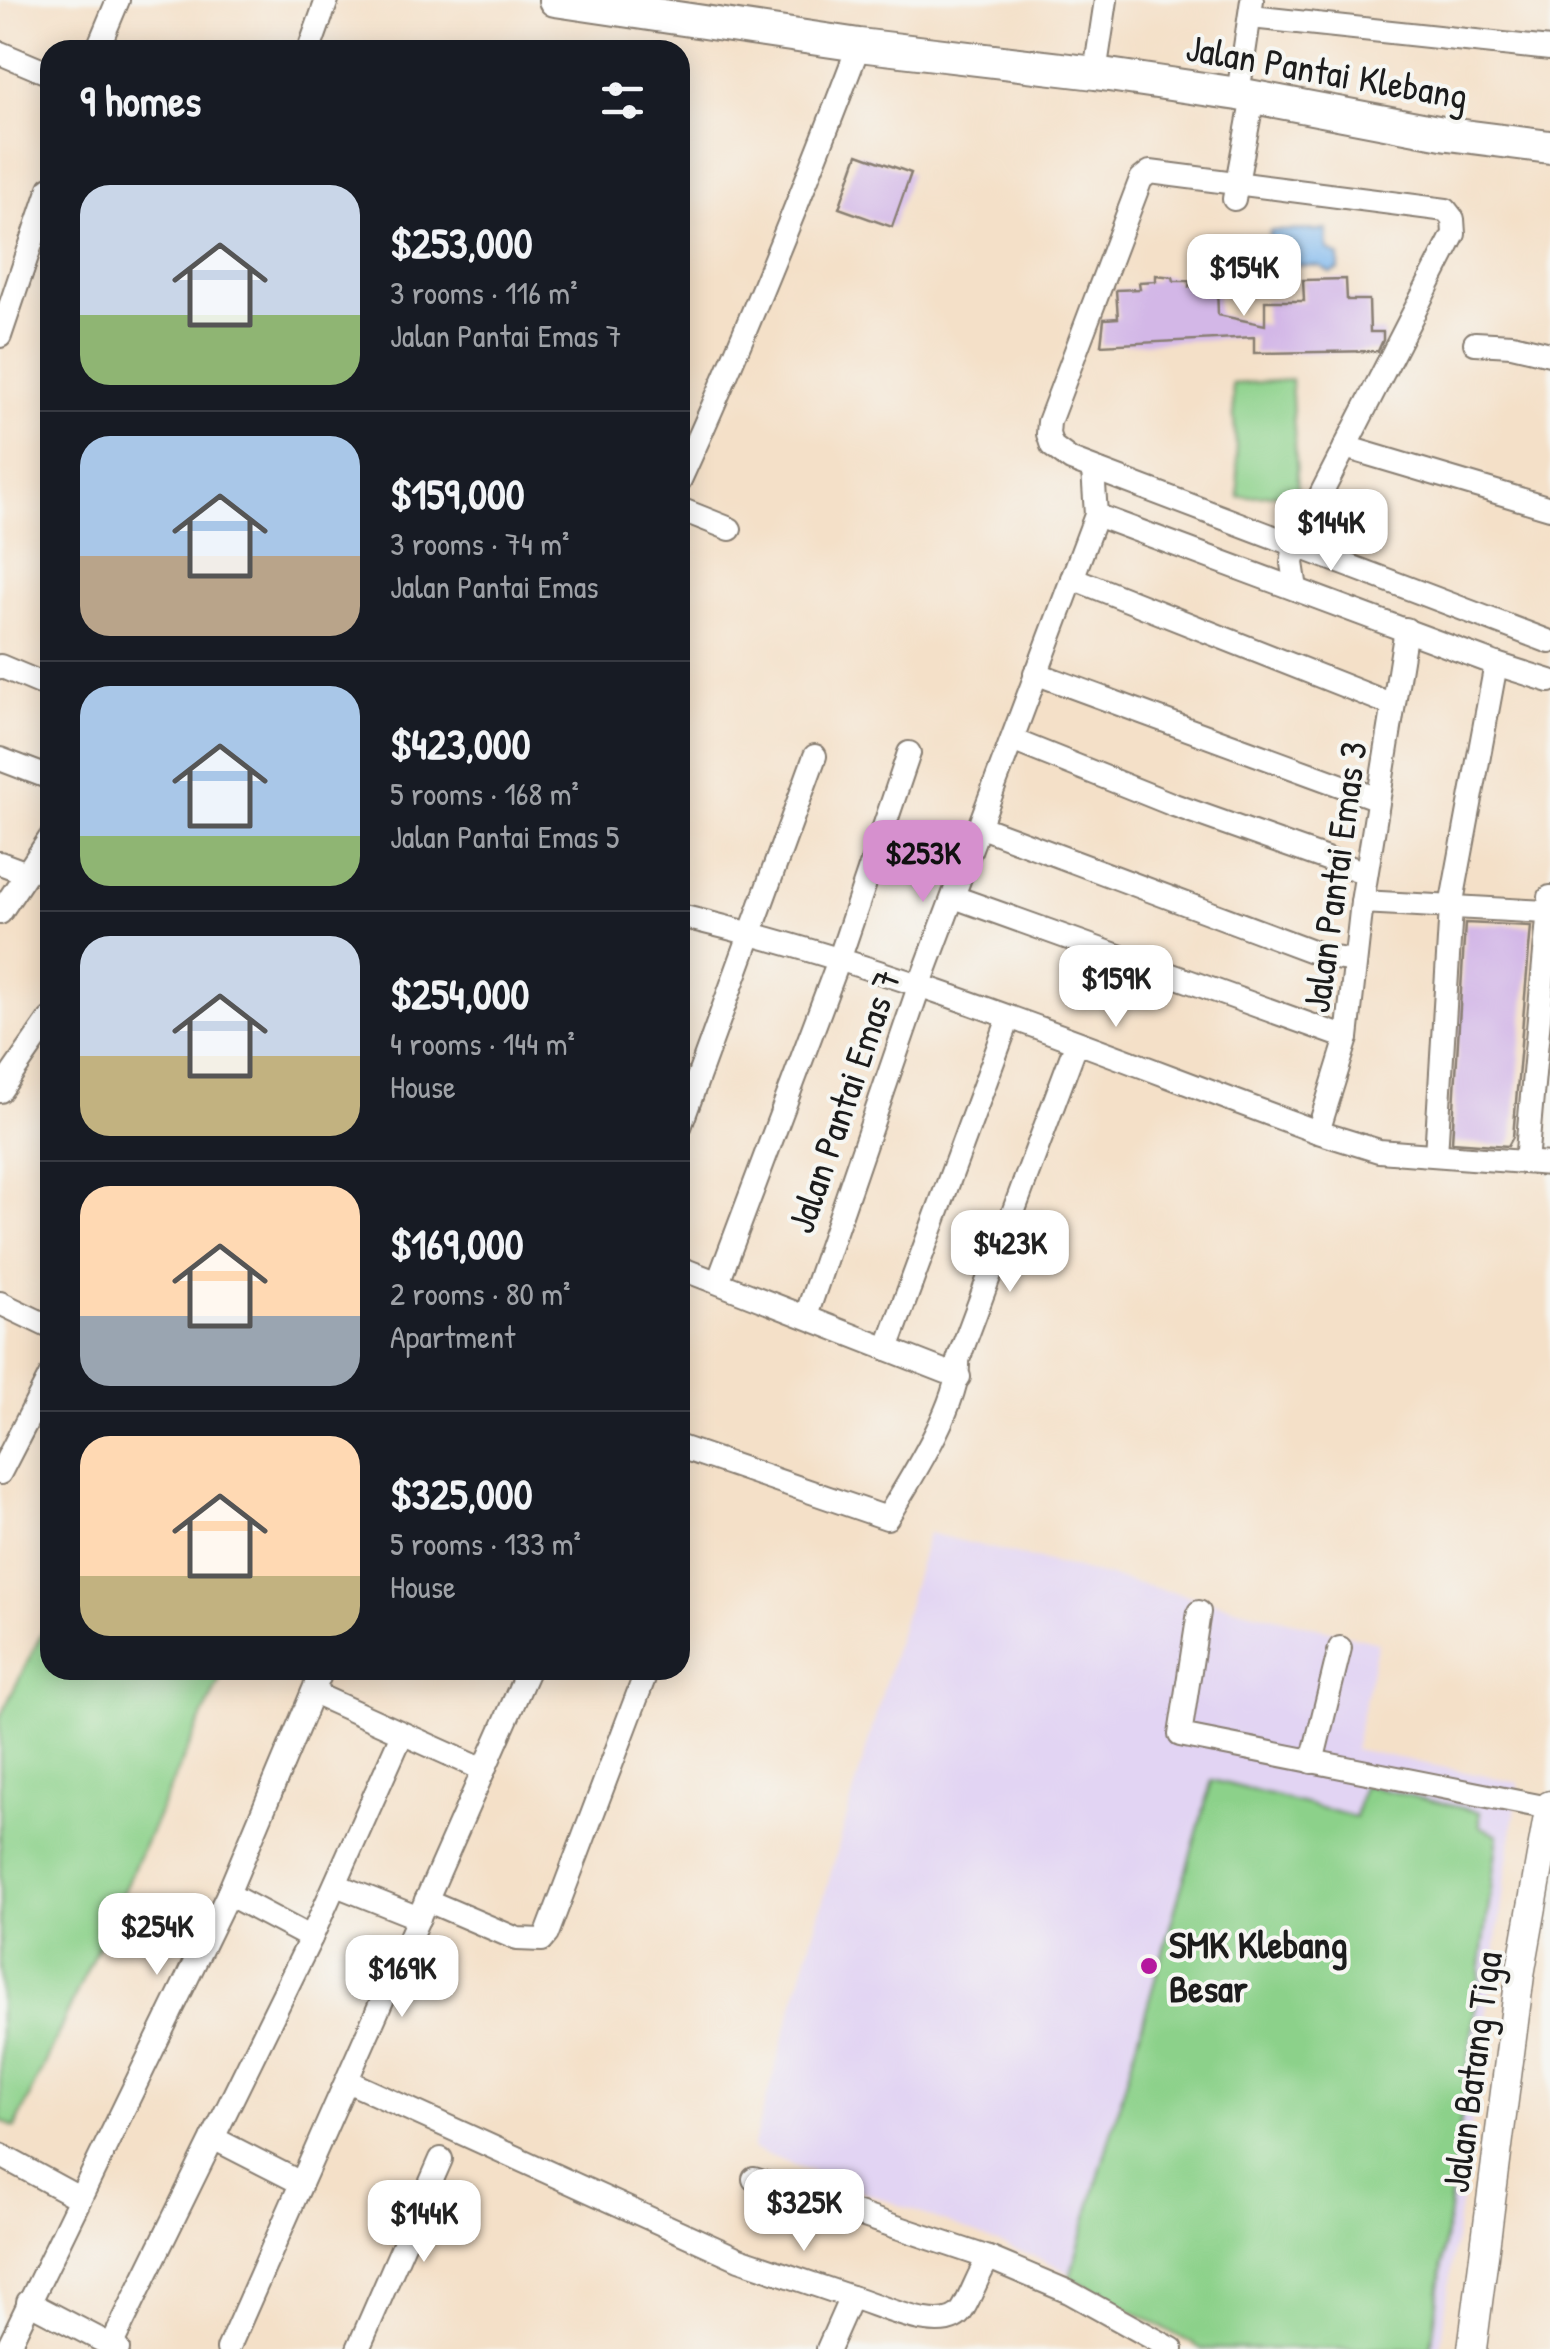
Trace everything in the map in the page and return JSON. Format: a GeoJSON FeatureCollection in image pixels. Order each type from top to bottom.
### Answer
{"type":"FeatureCollection","features":[{"type":"Feature","properties":{"kind":"highway","name":"Jalan Pantai Klebang"},"geometry":{"type":"LineString","coordinates":[[564,1],[859,45],[1095,73],[1550,148]]}},
{"type":"Feature","properties":{"kind":"main road","name":"Jalan Batang Tiga"},"geometry":{"type":"LineString","coordinates":[[1472,2349],[1520,1975],[1550,1807]]}},
{"type":"Feature","properties":{"kind":"street"},"geometry":{"type":"LineString","coordinates":[[101,40],[118,0]]}},
{"type":"Feature","properties":{"kind":"street"},"geometry":{"type":"LineString","coordinates":[[312,40],[326,0]]}},
{"type":"Feature","properties":{"kind":"street"},"geometry":{"type":"LineString","coordinates":[[1095,73],[1106,0]]}},
{"type":"Feature","properties":{"kind":"street"},"geometry":{"type":"LineString","coordinates":[[1235,190],[1252,8],[1550,49]]}},
{"type":"Feature","properties":{"kind":"street"},"geometry":{"type":"LineString","coordinates":[[690,458],[747,330],[859,45]]}},
{"type":"Feature","properties":{"kind":"street"},"geometry":{"type":"LineString","coordinates":[[0,53],[40,70]]}},
{"type":"Feature","properties":{"kind":"street"},"geometry":{"type":"LineString","coordinates":[[1296,588],[1292,563],[1295,546],[1454,234],[1453,219],[1446,210],[1235,190],[1165,172],[1150,172],[1141,179],[1049,422],[1048,434],[1059,454],[1295,546],[1550,642]]}},
{"type":"Feature","properties":{"kind":"street"},"geometry":{"type":"LineString","coordinates":[[0,336],[40,218]]}},
{"type":"Feature","properties":{"kind":"street"},"geometry":{"type":"LineString","coordinates":[[1475,342],[1512,344],[1550,354]]}},
{"type":"Feature","properties":{"kind":"street"},"geometry":{"type":"LineString","coordinates":[[1346,446],[1550,508]]}},
{"type":"Feature","properties":{"kind":"street"},"geometry":{"type":"LineString","coordinates":[[1094,469],[1096,515],[1496,664],[1550,680]]}},
{"type":"Feature","properties":{"kind":"street"},"geometry":{"type":"LineString","coordinates":[[690,513],[730,529]]}},
{"type":"Feature","properties":{"kind":"street","name":"Jalan Pantai Emas 7"},"geometry":{"type":"LineString","coordinates":[[806,1316],[920,984],[1096,515]]}},
{"type":"Feature","properties":{"kind":"street"},"geometry":{"type":"LineString","coordinates":[[1072,578],[1393,705]]}},
{"type":"Feature","properties":{"kind":"street","name":"Jalan Pantai Emas 3"},"geometry":{"type":"LineString","coordinates":[[1318,1132],[1347,1038],[1366,873],[1406,629]]}},
{"type":"Feature","properties":{"kind":"street"},"geometry":{"type":"LineString","coordinates":[[1436,1155],[1451,907],[1496,664]]}},
{"type":"Feature","properties":{"kind":"street"},"geometry":{"type":"LineString","coordinates":[[0,666],[40,683]]}},
{"type":"Feature","properties":{"kind":"street"},"geometry":{"type":"LineString","coordinates":[[1035,672],[1378,798]]}},
{"type":"Feature","properties":{"kind":"street"},"geometry":{"type":"LineString","coordinates":[[1012,740],[1174,805],[1366,873]]}},
{"type":"Feature","properties":{"kind":"street"},"geometry":{"type":"LineString","coordinates":[[718,1282],[840,960],[909,752]]}},
{"type":"Feature","properties":{"kind":"street"},"geometry":{"type":"LineString","coordinates":[[690,1100],[815,756]]}},
{"type":"Feature","properties":{"kind":"street"},"geometry":{"type":"LineString","coordinates":[[0,759],[40,774]]}},
{"type":"Feature","properties":{"kind":"street"},"geometry":{"type":"LineString","coordinates":[[982,827],[1328,958],[1354,961]]}},
{"type":"Feature","properties":{"kind":"street"},"geometry":{"type":"LineString","coordinates":[[0,913],[40,853]]}},
{"type":"Feature","properties":{"kind":"street"},"geometry":{"type":"LineString","coordinates":[[0,863],[27,873]]}},
{"type":"Feature","properties":{"kind":"street"},"geometry":{"type":"LineString","coordinates":[[954,896],[1347,1038]]}},
{"type":"Feature","properties":{"kind":"street"},"geometry":{"type":"LineString","coordinates":[[1362,902],[1451,907],[1549,905],[1526,1162]]}},
{"type":"Feature","properties":{"kind":"street"},"geometry":{"type":"LineString","coordinates":[[690,918],[753,933],[920,984],[1076,1044],[1379,1151],[1550,1164]]}},
{"type":"Feature","properties":{"kind":"street"},"geometry":{"type":"LineString","coordinates":[[887,1349],[1008,1018]]}},
{"type":"Feature","properties":{"kind":"street"},"geometry":{"type":"LineString","coordinates":[[0,1091],[40,1033]]}},
{"type":"Feature","properties":{"kind":"street"},"geometry":{"type":"LineString","coordinates":[[690,1449],[887,1518],[919,1466],[959,1377],[958,1360],[1076,1044]]}},
{"type":"Feature","properties":{"kind":"street"},"geometry":{"type":"LineString","coordinates":[[690,1272],[959,1377]]}},
{"type":"Feature","properties":{"kind":"street"},"geometry":{"type":"LineString","coordinates":[[0,1303],[40,1322]]}},
{"type":"Feature","properties":{"kind":"street"},"geometry":{"type":"LineString","coordinates":[[0,1473],[40,1395]]}},
{"type":"Feature","properties":{"kind":"street"},"geometry":{"type":"LineString","coordinates":[[1200,1612],[1180,1735],[1550,1807]]}},
{"type":"Feature","properties":{"kind":"street"},"geometry":{"type":"LineString","coordinates":[[1312,1762],[1340,1648]]}},
{"type":"Feature","properties":{"kind":"street"},"geometry":{"type":"LineString","coordinates":[[7,2349],[228,1894],[318,1680]]}},
{"type":"Feature","properties":{"kind":"street"},"geometry":{"type":"LineString","coordinates":[[234,2347],[524,1680]]}},
{"type":"Feature","properties":{"kind":"street"},"geometry":{"type":"LineString","coordinates":[[336,1885],[518,1940],[542,1940],[643,1680]]}},
{"type":"Feature","properties":{"kind":"street"},"geometry":{"type":"LineString","coordinates":[[313,1694],[484,1770]]}},
{"type":"Feature","properties":{"kind":"street"},"geometry":{"type":"LineString","coordinates":[[28,2302],[115,2347],[336,1885],[402,1734]]}},
{"type":"Feature","properties":{"kind":"street"},"geometry":{"type":"LineString","coordinates":[[228,1894],[311,1938]]}},
{"type":"Feature","properties":{"kind":"street"},"geometry":{"type":"LineString","coordinates":[[347,2081],[739,2259],[926,2322],[953,2320],[962,2312],[989,2258]]}},
{"type":"Feature","properties":{"kind":"street"},"geometry":{"type":"LineString","coordinates":[[212,2138],[302,2183]]}},
{"type":"Feature","properties":{"kind":"street"},"geometry":{"type":"LineString","coordinates":[[0,2155],[79,2198]]}},
{"type":"Feature","properties":{"kind":"street"},"geometry":{"type":"LineString","coordinates":[[358,2349],[441,2159]]}},
{"type":"Feature","properties":{"kind":"street"},"geometry":{"type":"LineString","coordinates":[[754,2179],[989,2258],[1069,2292],[1172,2349]]}},
{"type":"Feature","properties":{"kind":"street"},"geometry":{"type":"LineString","coordinates":[[828,2349],[851,2297]]}},
{"type":"Feature","properties":{"kind":"shaded area","name":"SMK Klebang Besar"},"geometry":{"type":"Polygon","coordinates":[[[928,1533],[1378,1642],[1354,1749],[1519,1783],[1440,2349],[1202,2349],[1051,2263],[752,2149],[928,1533]]]}},
{"type":"Feature","properties":{"kind":"green space"},"geometry":{"type":"Polygon","coordinates":[[[1291,380],[1298,493],[1239,497],[1232,384],[1291,380]]]}},
{"type":"Feature","properties":{"kind":"green space"},"geometry":{"type":"Polygon","coordinates":[[[40,1637],[40,1680],[219,1680],[15,2128],[0,2120],[0,1717],[40,1637]]]}},
{"type":"Feature","properties":{"kind":"green space"},"geometry":{"type":"Polygon","coordinates":[[[1212,1780],[1355,1817],[1363,1785],[1480,1812],[1480,1826],[1498,1835],[1431,2349],[1202,2349],[1070,2277],[1212,1780]]]}},
{"type":"Feature","properties":{"kind":"water"},"geometry":{"type":"Polygon","coordinates":[[[1327,230],[1328,250],[1339,256],[1339,270],[1331,273],[1320,266],[1263,264],[1270,231],[1327,230]]]}},
{"type":"Feature","properties":{"kind":"building"},"geometry":{"type":"Polygon","coordinates":[[[858,154],[911,173],[892,227],[839,208],[858,154]]]}},
{"type":"Feature","properties":{"kind":"building"},"geometry":{"type":"Polygon","coordinates":[[[1156,275],[1189,281],[1189,287],[1217,285],[1218,315],[1265,325],[1265,301],[1304,301],[1303,280],[1346,279],[1347,300],[1369,300],[1370,332],[1383,332],[1383,340],[1378,351],[1254,353],[1254,337],[1101,345],[1104,319],[1118,318],[1116,290],[1140,289],[1139,282],[1156,281],[1156,275]]]}},
{"type":"Feature","properties":{"kind":"building"},"geometry":{"type":"Polygon","coordinates":[[[1465,923],[1531,926],[1513,1137],[1508,1146],[1452,1142],[1465,923]]]}},
{"type":"Feature","properties":{"kind":"place","name":"SMK Klebang Besar"},"geometry":{"type":"Point","coordinates":[1149,1966]}}]}
